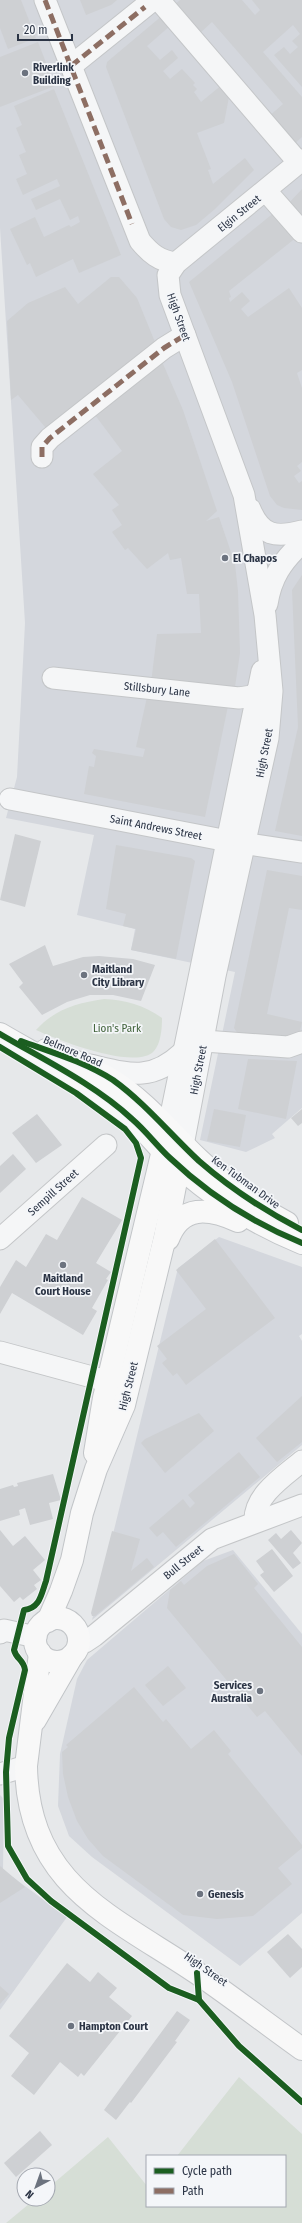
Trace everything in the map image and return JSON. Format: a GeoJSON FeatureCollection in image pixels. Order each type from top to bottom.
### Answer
{"type":"FeatureCollection","features":[{"type":"Feature","properties":{"kind":"main road","name":"Belmore Road"},"geometry":{"type":"LineString","coordinates":[[0,1034],[74,1061],[111,1079],[145,1106],[168,1129],[181,1155]]}},
{"type":"Feature","properties":{"kind":"main road","name":"Belmore Road"},"geometry":{"type":"LineString","coordinates":[[0,1034],[107,1099],[133,1119],[162,1150],[181,1155]]}},
{"type":"Feature","properties":{"kind":"main road","name":"High Street"},"geometry":{"type":"LineString","coordinates":[[118,1384],[162,1150],[168,1129]]}},
{"type":"Feature","properties":{"kind":"main road","name":"High Street"},"geometry":{"type":"LineString","coordinates":[[181,1155],[158,1265],[118,1384],[88,1491],[72,1560],[61,1591],[41,1637],[26,1766],[26,1782],[36,1828],[50,1858],[72,1888],[94,1906],[197,1973],[295,2044]]}},
{"type":"Feature","properties":{"kind":"main road","name":"Ken Tubman Drive"},"geometry":{"type":"LineString","coordinates":[[181,1155],[263,1209],[302,1230]]}},
{"type":"Feature","properties":{"kind":"main road"},"geometry":{"type":"LineString","coordinates":[[181,1155],[233,1208],[252,1220],[302,1244]]}},
{"type":"Feature","properties":{"kind":"main road"},"geometry":{"type":"LineString","coordinates":[[158,1265],[171,1230],[178,1221],[187,1214],[196,1212],[211,1211],[223,1214],[268,1236],[302,1244]]}},
{"type":"Feature","properties":{"kind":"main road","name":"High Street"},"geometry":{"type":"LineString","coordinates":[[30,1729],[75,1642],[72,1610],[72,1560]]}},
{"type":"Feature","properties":{"kind":"main road"},"geometry":{"type":"LineString","coordinates":[[62,1619],[75,1642],[64,1661],[55,1662],[47,1659],[41,1637],[62,1619]]}},
{"type":"Feature","properties":{"kind":"street"},"geometry":{"type":"LineString","coordinates":[[45,0],[140,241],[146,249],[159,259],[176,264]]}},
{"type":"Feature","properties":{"kind":"street"},"geometry":{"type":"LineString","coordinates":[[71,66],[153,0]]}},
{"type":"Feature","properties":{"kind":"street"},"geometry":{"type":"LineString","coordinates":[[159,0],[300,162]]}},
{"type":"Feature","properties":{"kind":"street","name":"Elgin Street"},"geometry":{"type":"LineString","coordinates":[[176,264],[266,192],[300,162]]}},
{"type":"Feature","properties":{"kind":"street"},"geometry":{"type":"LineString","coordinates":[[266,192],[302,232]]}},
{"type":"Feature","properties":{"kind":"street","name":"High Street"},"geometry":{"type":"LineString","coordinates":[[176,264],[168,276],[168,286],[244,495],[265,615],[266,641],[272,691],[268,738],[237,842]]}},
{"type":"Feature","properties":{"kind":"street"},"geometry":{"type":"LineString","coordinates":[[42,457],[42,447],[50,438],[164,348],[185,335]]}},
{"type":"Feature","properties":{"kind":"street"},"geometry":{"type":"LineString","coordinates":[[244,495],[253,516],[264,530],[281,536],[302,531]]}},
{"type":"Feature","properties":{"kind":"street"},"geometry":{"type":"LineString","coordinates":[[265,615],[270,587],[274,576],[281,565],[302,543]]}},
{"type":"Feature","properties":{"kind":"street","name":"High Street"},"geometry":{"type":"LineString","coordinates":[[168,1129],[182,1053],[208,974],[237,842],[266,641]]}},
{"type":"Feature","properties":{"kind":"street","name":"Stillsbury Lane"},"geometry":{"type":"LineString","coordinates":[[53,678],[239,698],[252,696],[259,690]]}},
{"type":"Feature","properties":{"kind":"street","name":"Saint Andrews Street"},"geometry":{"type":"LineString","coordinates":[[10,798],[237,842],[302,852]]}},
{"type":"Feature","properties":{"kind":"street","name":"High Street"},"geometry":{"type":"LineString","coordinates":[[181,1155],[204,1041],[208,974]]}},
{"type":"Feature","properties":{"kind":"street"},"geometry":{"type":"LineString","coordinates":[[204,1041],[288,1047],[302,1042]]}},
{"type":"Feature","properties":{"kind":"street"},"geometry":{"type":"LineString","coordinates":[[74,1061],[112,1070],[140,1074],[163,1068],[182,1053]]}},
{"type":"Feature","properties":{"kind":"street","name":"Sempill Street"},"geometry":{"type":"LineString","coordinates":[[0,1239],[106,1144]]}},
{"type":"Feature","properties":{"kind":"street"},"geometry":{"type":"LineString","coordinates":[[0,1352],[118,1384]]}},
{"type":"Feature","properties":{"kind":"street"},"geometry":{"type":"LineString","coordinates":[[255,1522],[254,1512],[258,1502],[302,1461]]}},
{"type":"Feature","properties":{"kind":"street","name":"Bull Street"},"geometry":{"type":"LineString","coordinates":[[75,1642],[85,1642],[94,1636],[212,1538],[302,1505]]}},
{"type":"Feature","properties":{"kind":"street"},"geometry":{"type":"LineString","coordinates":[[0,1633],[4,1630],[41,1637]]}},
{"type":"Feature","properties":{"kind":"street"},"geometry":{"type":"LineString","coordinates":[[0,1774],[26,1766]]}},
{"type":"Feature","properties":{"kind":"shaded area"},"geometry":{"type":"Polygon","coordinates":[[[0,0],[302,0],[302,1108],[272,1134],[275,1138],[246,1152],[200,1140],[235,972],[131,950],[135,929],[77,915],[94,835],[6,818],[17,777],[25,623],[0,228],[0,0]]]}},
{"type":"Feature","properties":{"kind":"shaded area"},"geometry":{"type":"Polygon","coordinates":[[[219,1237],[302,1267],[302,1334],[299,1336],[302,1341],[302,1445],[92,1620],[178,1268],[219,1237]]]}},
{"type":"Feature","properties":{"kind":"shaded area"},"geometry":{"type":"Polygon","coordinates":[[[233,1550],[302,1634],[302,1913],[240,1966],[92,1857],[69,1836],[58,1806],[60,1754],[77,1679],[87,1660],[203,1561],[233,1550]]]}},
{"type":"Feature","properties":{"kind":"shaded area"},"geometry":{"type":"Polygon","coordinates":[[[0,1795],[4,1799],[3,1870],[67,1917],[0,2010],[0,1795]]]}},
{"type":"Feature","properties":{"kind":"green space","name":"Lion's Park"},"geometry":{"type":"Polygon","coordinates":[[[104,999],[134,1004],[155,1013],[162,1018],[160,1040],[154,1051],[145,1056],[131,1058],[115,1056],[96,1052],[36,1030],[51,1017],[67,1008],[104,999]]]}},
{"type":"Feature","properties":{"kind":"green space"},"geometry":{"type":"Polygon","coordinates":[[[239,2077],[302,2134],[302,2223],[6,2223],[25,2207],[56,2207],[56,2181],[108,2137],[146,2185],[146,2207],[286,2207],[286,2155],[178,2155],[239,2077]]]}},
{"type":"Feature","properties":{"kind":"building"},"geometry":{"type":"Polygon","coordinates":[[[0,0],[21,0],[36,38],[8,49],[0,28],[0,0]]]}},
{"type":"Feature","properties":{"kind":"building"},"geometry":{"type":"Polygon","coordinates":[[[80,0],[117,0],[111,5],[86,15],[80,0]]]}},
{"type":"Feature","properties":{"kind":"building"},"geometry":{"type":"Polygon","coordinates":[[[180,0],[242,0],[255,15],[260,10],[252,0],[302,0],[302,87],[274,55],[284,47],[290,54],[298,47],[292,41],[300,34],[293,25],[263,52],[302,97],[302,137],[293,145],[268,117],[283,104],[212,22],[198,35],[173,6],[180,0]]]}},
{"type":"Feature","properties":{"kind":"building"},"geometry":{"type":"Polygon","coordinates":[[[163,15],[171,25],[147,46],[160,60],[172,50],[178,58],[163,71],[170,79],[182,69],[195,83],[193,85],[197,89],[194,92],[201,102],[223,84],[229,97],[224,123],[197,133],[211,169],[208,170],[213,184],[245,158],[254,170],[215,209],[196,225],[181,230],[171,227],[164,219],[106,67],[107,62],[163,15]]]}},
{"type":"Feature","properties":{"kind":"building","name":"Riverlink Building"},"geometry":{"type":"Polygon","coordinates":[[[38,42],[55,86],[0,107],[0,57],[38,42]]]}},
{"type":"Feature","properties":{"kind":"building"},"geometry":{"type":"Polygon","coordinates":[[[54,89],[121,255],[79,273],[73,259],[36,277],[30,263],[27,265],[10,229],[35,217],[44,237],[69,225],[71,227],[80,222],[78,216],[70,220],[60,199],[36,210],[31,199],[60,186],[57,179],[23,195],[16,179],[27,174],[19,155],[26,152],[16,128],[22,125],[14,106],[54,89]]]}},
{"type":"Feature","properties":{"kind":"building"},"geometry":{"type":"Polygon","coordinates":[[[302,189],[302,224],[286,206],[302,189]]]}},
{"type":"Feature","properties":{"kind":"building"},"geometry":{"type":"Polygon","coordinates":[[[276,211],[297,237],[229,291],[231,297],[229,298],[230,302],[242,292],[250,301],[241,309],[248,317],[289,288],[302,308],[302,370],[297,373],[302,388],[302,462],[297,466],[301,471],[294,476],[299,483],[302,481],[302,510],[284,508],[277,505],[270,496],[232,382],[189,282],[276,211]]]}},
{"type":"Feature","properties":{"kind":"building"},"geometry":{"type":"Polygon","coordinates":[[[111,277],[119,277],[137,298],[157,347],[51,434],[18,395],[11,400],[7,321],[28,303],[65,287],[78,304],[111,277]]]}},
{"type":"Feature","properties":{"kind":"building"},"geometry":{"type":"Polygon","coordinates":[[[160,357],[183,410],[217,511],[206,521],[219,517],[235,564],[238,591],[240,653],[235,687],[151,683],[157,634],[201,633],[199,594],[187,594],[181,558],[170,560],[168,553],[147,569],[128,548],[125,550],[112,532],[122,525],[112,510],[119,505],[93,474],[122,451],[92,411],[160,357]]]}},
{"type":"Feature","properties":{"kind":"building"},"geometry":{"type":"Polygon","coordinates":[[[302,575],[302,836],[275,831],[298,727],[292,590],[302,575]]]}},
{"type":"Feature","properties":{"kind":"building"},"geometry":{"type":"Polygon","coordinates":[[[147,697],[228,706],[205,817],[84,794],[89,766],[94,767],[96,756],[92,753],[94,749],[143,757],[145,749],[136,747],[147,697]]]}},
{"type":"Feature","properties":{"kind":"building"},"geometry":{"type":"Polygon","coordinates":[[[15,834],[41,841],[25,907],[0,900],[15,834]]]}},
{"type":"Feature","properties":{"kind":"building"},"geometry":{"type":"Polygon","coordinates":[[[116,845],[191,858],[195,861],[176,959],[131,950],[136,929],[123,926],[126,914],[106,909],[116,845]]]}},
{"type":"Feature","properties":{"kind":"building"},"geometry":{"type":"Polygon","coordinates":[[[267,870],[302,876],[302,910],[289,908],[267,1014],[302,1022],[300,1031],[289,1036],[238,1034],[234,1028],[267,870]]]}},
{"type":"Feature","properties":{"kind":"building","name":"Maitland City Library"},"geometry":{"type":"Polygon","coordinates":[[[45,945],[53,966],[83,957],[99,956],[133,959],[155,965],[141,1001],[113,995],[90,995],[67,1002],[42,1015],[19,987],[23,983],[9,964],[45,945]]]}},
{"type":"Feature","properties":{"kind":"building"},"geometry":{"type":"Polygon","coordinates":[[[248,1059],[297,1061],[286,1119],[238,1109],[248,1059]]]}},
{"type":"Feature","properties":{"kind":"building"},"geometry":{"type":"Polygon","coordinates":[[[214,1109],[246,1115],[240,1147],[207,1141],[214,1109]]]}},
{"type":"Feature","properties":{"kind":"building"},"geometry":{"type":"Polygon","coordinates":[[[302,1109],[302,1123],[298,1126],[291,1118],[302,1109]]]}},
{"type":"Feature","properties":{"kind":"building"},"geometry":{"type":"Polygon","coordinates":[[[37,1114],[62,1145],[36,1163],[12,1133],[37,1114]]]}},
{"type":"Feature","properties":{"kind":"building"},"geometry":{"type":"Polygon","coordinates":[[[13,1154],[26,1169],[0,1193],[0,1166],[13,1154]]]}},
{"type":"Feature","properties":{"kind":"building","name":"Maitland Court House"},"geometry":{"type":"Polygon","coordinates":[[[82,1197],[122,1220],[96,1263],[111,1272],[92,1308],[97,1311],[83,1335],[12,1293],[0,1314],[0,1287],[16,1260],[26,1267],[46,1234],[57,1240],[82,1197]]]}},
{"type":"Feature","properties":{"kind":"building"},"geometry":{"type":"Polygon","coordinates":[[[215,1239],[275,1318],[186,1385],[177,1373],[173,1376],[162,1363],[167,1359],[157,1346],[206,1309],[176,1270],[215,1239]]]}},
{"type":"Feature","properties":{"kind":"building"},"geometry":{"type":"Polygon","coordinates":[[[302,1396],[302,1442],[277,1462],[256,1438],[302,1396]]]}},
{"type":"Feature","properties":{"kind":"building"},"geometry":{"type":"Polygon","coordinates":[[[199,1413],[214,1431],[165,1473],[141,1443],[145,1439],[199,1413]]]}},
{"type":"Feature","properties":{"kind":"building"},"geometry":{"type":"Polygon","coordinates":[[[239,1452],[260,1477],[176,1547],[163,1532],[157,1537],[149,1528],[183,1499],[190,1508],[195,1503],[188,1495],[239,1452]]]}},
{"type":"Feature","properties":{"kind":"building"},"geometry":{"type":"Polygon","coordinates":[[[53,1474],[61,1500],[49,1503],[53,1519],[30,1525],[25,1508],[19,1510],[20,1515],[0,1521],[0,1489],[13,1485],[14,1487],[18,1486],[17,1483],[53,1474]]]}},
{"type":"Feature","properties":{"kind":"building"},"geometry":{"type":"Polygon","coordinates":[[[0,1530],[13,1546],[25,1536],[45,1560],[33,1570],[41,1580],[34,1585],[37,1589],[23,1600],[20,1597],[14,1602],[0,1586],[0,1530]]]}},
{"type":"Feature","properties":{"kind":"building"},"geometry":{"type":"Polygon","coordinates":[[[291,1530],[302,1543],[293,1553],[301,1563],[293,1569],[268,1540],[276,1533],[281,1539],[291,1530]]]}},
{"type":"Feature","properties":{"kind":"building"},"geometry":{"type":"Polygon","coordinates":[[[112,1531],[140,1539],[131,1571],[147,1558],[154,1567],[95,1616],[92,1616],[91,1613],[112,1531]]]}},
{"type":"Feature","properties":{"kind":"building"},"geometry":{"type":"Polygon","coordinates":[[[272,1549],[293,1576],[274,1592],[260,1575],[264,1572],[256,1561],[272,1549]]]}},
{"type":"Feature","properties":{"kind":"building"},"geometry":{"type":"Polygon","coordinates":[[[234,1554],[258,1584],[254,1588],[302,1647],[302,1756],[265,1711],[257,1717],[167,1608],[170,1590],[181,1581],[184,1585],[207,1566],[234,1554]]]}},
{"type":"Feature","properties":{"kind":"building"},"geometry":{"type":"Polygon","coordinates":[[[168,1666],[186,1688],[163,1706],[145,1685],[168,1666]]]}},
{"type":"Feature","properties":{"kind":"building"},"geometry":{"type":"Polygon","coordinates":[[[134,1687],[163,1722],[166,1719],[191,1749],[214,1730],[231,1751],[228,1754],[302,1845],[302,1848],[278,1868],[292,1884],[253,1916],[217,1919],[183,1915],[103,1856],[88,1839],[77,1821],[68,1797],[63,1774],[62,1752],[68,1747],[66,1745],[134,1687]]]}},
{"type":"Feature","properties":{"kind":"building"},"geometry":{"type":"Polygon","coordinates":[[[0,1866],[25,1887],[0,1903],[0,1866]]]}},
{"type":"Feature","properties":{"kind":"building"},"geometry":{"type":"Polygon","coordinates":[[[288,1934],[302,1949],[302,1967],[290,1978],[267,1952],[288,1934]]]}},
{"type":"Feature","properties":{"kind":"building","name":"Hampton Court"},"geometry":{"type":"Polygon","coordinates":[[[67,1963],[90,1982],[98,1972],[117,1988],[109,1997],[132,2016],[84,2076],[81,2073],[78,2077],[60,2062],[34,2095],[11,2076],[29,2053],[9,2036],[67,1963]]]}},
{"type":"Feature","properties":{"kind":"building"},"geometry":{"type":"Polygon","coordinates":[[[0,1986],[9,1994],[0,2004],[0,1986]]]}},
{"type":"Feature","properties":{"kind":"building"},"geometry":{"type":"Polygon","coordinates":[[[177,2011],[190,2020],[175,2041],[177,2042],[131,2103],[130,2102],[116,2120],[104,2110],[177,2011]]]}},
{"type":"Feature","properties":{"kind":"building"},"geometry":{"type":"Polygon","coordinates":[[[40,2131],[52,2145],[27,2167],[16,2167],[16,2177],[4,2163],[40,2131]]]}},
{"type":"Feature","properties":{"kind":"marked path"},"geometry":{"type":"LineString","coordinates":[[45,0],[132,224]]}},
{"type":"Feature","properties":{"kind":"marked path"},"geometry":{"type":"LineString","coordinates":[[71,66],[145,7]]}},
{"type":"Feature","properties":{"kind":"marked path"},"geometry":{"type":"LineString","coordinates":[[42,457],[42,447],[50,438],[164,348],[185,335]]}},
{"type":"Feature","properties":{"kind":"cycle path"},"geometry":{"type":"LineString","coordinates":[[0,1034],[68,1073],[117,1106],[170,1158],[216,1196],[249,1217],[302,1243]]}},
{"type":"Feature","properties":{"kind":"cycle path"},"geometry":{"type":"LineString","coordinates":[[21,1041],[56,1053],[91,1068],[113,1080],[136,1099],[188,1151],[211,1171],[248,1198],[302,1230]]}},
{"type":"Feature","properties":{"kind":"cycle path"},"geometry":{"type":"LineString","coordinates":[[0,1047],[76,1093],[125,1129],[136,1143],[141,1158],[46,1581],[37,1604],[24,1610],[14,1650],[25,1670],[9,1738],[6,1772],[8,1846],[27,1879],[51,1901],[169,1988],[199,2000]]}},
{"type":"Feature","properties":{"kind":"cycle path"},"geometry":{"type":"LineString","coordinates":[[197,1973],[199,2000],[239,2046],[302,2102]]}},
{"type":"Feature","properties":{"kind":"place","name":"Riverlink Building"},"geometry":{"type":"Point","coordinates":[25,73]}},
{"type":"Feature","properties":{"kind":"place","name":"El Chapos"},"geometry":{"type":"Point","coordinates":[225,558]}},
{"type":"Feature","properties":{"kind":"place","name":"Maitland City Library"},"geometry":{"type":"Point","coordinates":[84,975]}},
{"type":"Feature","properties":{"kind":"place","name":"Maitland Court House"},"geometry":{"type":"Point","coordinates":[63,1265]}},
{"type":"Feature","properties":{"kind":"place","name":"Services Australia"},"geometry":{"type":"Point","coordinates":[260,1691]}},
{"type":"Feature","properties":{"kind":"place","name":"Genesis"},"geometry":{"type":"Point","coordinates":[200,1894]}},
{"type":"Feature","properties":{"kind":"place","name":"Hampton Court"},"geometry":{"type":"Point","coordinates":[71,2026]}}]}
